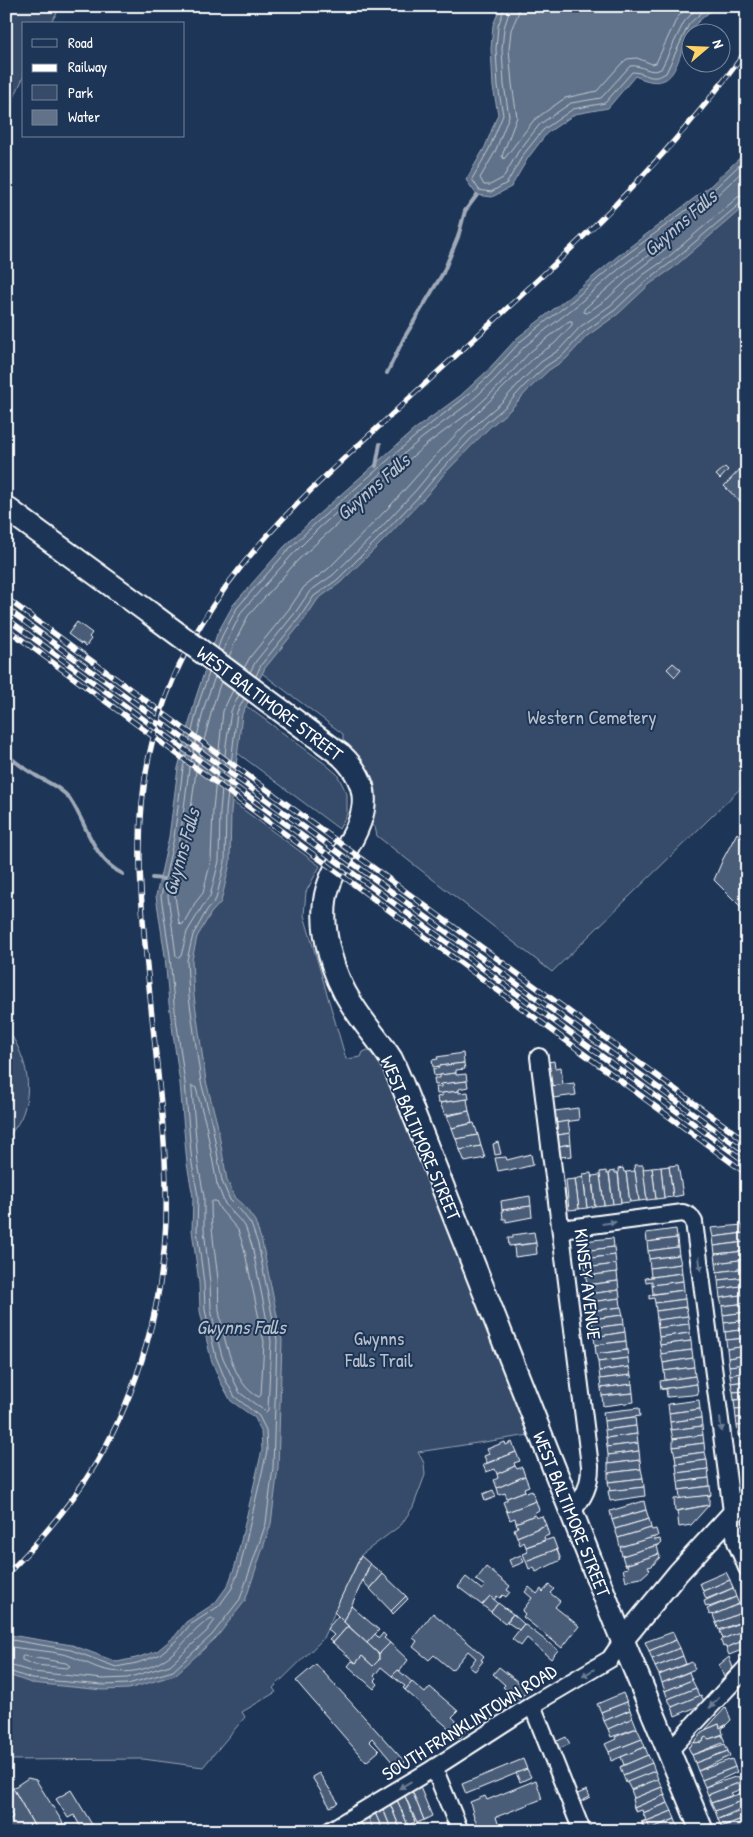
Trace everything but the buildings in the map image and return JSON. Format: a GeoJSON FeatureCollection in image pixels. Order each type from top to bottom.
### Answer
{"type":"FeatureCollection","features":[{"type":"Feature","properties":{"kind":"main road","name":"WEST BALTIMORE STREET"},"geometry":{"type":"LineString","coordinates":[[6,508],[341,755],[350,763],[358,777],[364,806],[360,823],[332,878],[325,900],[324,919],[332,959],[350,1003],[392,1061],[623,1640],[702,1831]]}},
{"type":"Feature","properties":{"kind":"street","name":"KINSEY AVENUE"},"geometry":{"type":"LineString","coordinates":[[539,1056],[590,1466],[587,1490],[582,1500],[572,1512]]}},
{"type":"Feature","properties":{"kind":"street"},"geometry":{"type":"LineString","coordinates":[[561,1229],[683,1213],[690,1216],[694,1222],[736,1542],[747,1568]]}},
{"type":"Feature","properties":{"kind":"street"},"geometry":{"type":"LineString","coordinates":[[623,1640],[678,1574],[747,1498]]}},
{"type":"Feature","properties":{"kind":"street","name":"SOUTH FRANKLINTOWN ROAD"},"geometry":{"type":"LineString","coordinates":[[337,1829],[532,1705],[610,1659],[623,1640]]}},
{"type":"Feature","properties":{"kind":"street"},"geometry":{"type":"LineString","coordinates":[[669,1752],[747,1667]]}},
{"type":"Feature","properties":{"kind":"street"},"geometry":{"type":"LineString","coordinates":[[532,1705],[582,1831]]}},
{"type":"Feature","properties":{"kind":"street"},"geometry":{"type":"LineString","coordinates":[[434,1768],[460,1831]]}},
{"type":"Feature","properties":{"kind":"green space"},"geometry":{"type":"Polygon","coordinates":[[[6,6],[61,6],[51,22],[22,22],[22,80],[6,123],[6,6]]]}},
{"type":"Feature","properties":{"kind":"green space","name":"Western Cemetery"},"geometry":{"type":"Polygon","coordinates":[[[747,163],[747,782],[552,972],[377,836],[375,827],[370,825],[376,800],[374,781],[366,766],[343,740],[343,734],[235,653],[747,163]]]}},
{"type":"Feature","properties":{"kind":"green space"},"geometry":{"type":"Polygon","coordinates":[[[223,689],[337,774],[347,794],[347,814],[339,829],[204,728],[223,689]]]}},
{"type":"Feature","properties":{"kind":"green space","name":"Gwynns Falls Trail"},"geometry":{"type":"Polygon","coordinates":[[[211,786],[320,866],[306,892],[304,915],[346,1059],[361,1057],[363,1052],[368,1050],[383,1066],[530,1435],[418,1452],[424,1463],[425,1475],[413,1507],[401,1525],[361,1555],[322,1640],[273,1688],[276,1692],[242,1712],[245,1717],[203,1767],[143,1759],[6,1760],[6,1648],[147,1667],[239,1585],[273,1417],[209,1180],[181,998],[211,786]]]}},
{"type":"Feature","properties":{"kind":"green space"},"geometry":{"type":"Polygon","coordinates":[[[6,1027],[23,1059],[26,1071],[27,1094],[21,1118],[6,1141],[6,1113],[12,1098],[10,1066],[6,1056],[6,1027]]]}},
{"type":"Feature","properties":{"kind":"water"},"geometry":{"type":"Polygon","coordinates":[[[501,6],[716,6],[698,22],[680,22],[680,55],[669,77],[661,81],[650,81],[635,76],[608,108],[575,114],[547,133],[528,158],[511,187],[492,197],[477,195],[466,180],[485,147],[498,114],[493,87],[491,49],[493,25],[501,6]]]}},
{"type":"Feature","properties":{"kind":"water","name":"Gwynns Falls"},"geometry":{"type":"Polygon","coordinates":[[[747,151],[747,204],[673,268],[650,284],[618,314],[587,336],[566,359],[549,370],[444,474],[384,540],[340,583],[318,599],[304,620],[265,668],[242,714],[231,811],[230,863],[221,902],[211,913],[197,937],[192,960],[194,996],[206,1081],[217,1123],[227,1180],[235,1198],[245,1207],[255,1221],[262,1242],[282,1340],[278,1468],[271,1524],[245,1601],[216,1638],[175,1675],[128,1689],[103,1690],[31,1683],[6,1674],[6,1633],[72,1645],[117,1662],[157,1651],[175,1636],[186,1622],[215,1603],[228,1585],[235,1566],[262,1450],[261,1431],[255,1418],[231,1401],[220,1381],[211,1359],[200,1311],[199,1283],[192,1230],[193,1197],[187,1164],[180,1084],[156,896],[169,837],[178,768],[195,700],[217,634],[233,605],[284,547],[313,519],[415,429],[460,396],[486,372],[517,338],[619,255],[709,187],[747,151]]]}},
{"type":"Feature","properties":{"kind":"waterway"},"geometry":{"type":"LineString","coordinates":[[387,373],[404,338],[443,273],[458,237],[465,211],[477,195]]}},
{"type":"Feature","properties":{"kind":"waterway"},"geometry":{"type":"LineString","coordinates":[[376,466],[380,444]]}},
{"type":"Feature","properties":{"kind":"waterway"},"geometry":{"type":"LineString","coordinates":[[6,754],[24,768],[67,795],[104,860],[123,874]]}},
{"type":"Feature","properties":{"kind":"waterway"},"geometry":{"type":"LineString","coordinates":[[152,878],[164,879]]}},
{"type":"Feature","properties":{"kind":"railway"},"geometry":{"type":"LineString","coordinates":[[6,1575],[55,1521],[97,1462],[125,1406],[146,1346],[154,1315],[164,1252],[166,1191],[161,1103],[143,925],[140,834],[142,803],[152,743],[168,692],[189,646],[214,603],[244,563],[277,525],[312,489],[539,279],[611,209],[681,133],[747,50]]}},
{"type":"Feature","properties":{"kind":"railway"},"geometry":{"type":"LineString","coordinates":[[6,598],[747,1142]]}},
{"type":"Feature","properties":{"kind":"railway"},"geometry":{"type":"LineString","coordinates":[[6,608],[747,1153]]}},
{"type":"Feature","properties":{"kind":"railway"},"geometry":{"type":"LineString","coordinates":[[6,618],[747,1163]]}},
{"type":"Feature","properties":{"kind":"railway"},"geometry":{"type":"LineString","coordinates":[[6,628],[747,1174]]}}]}
